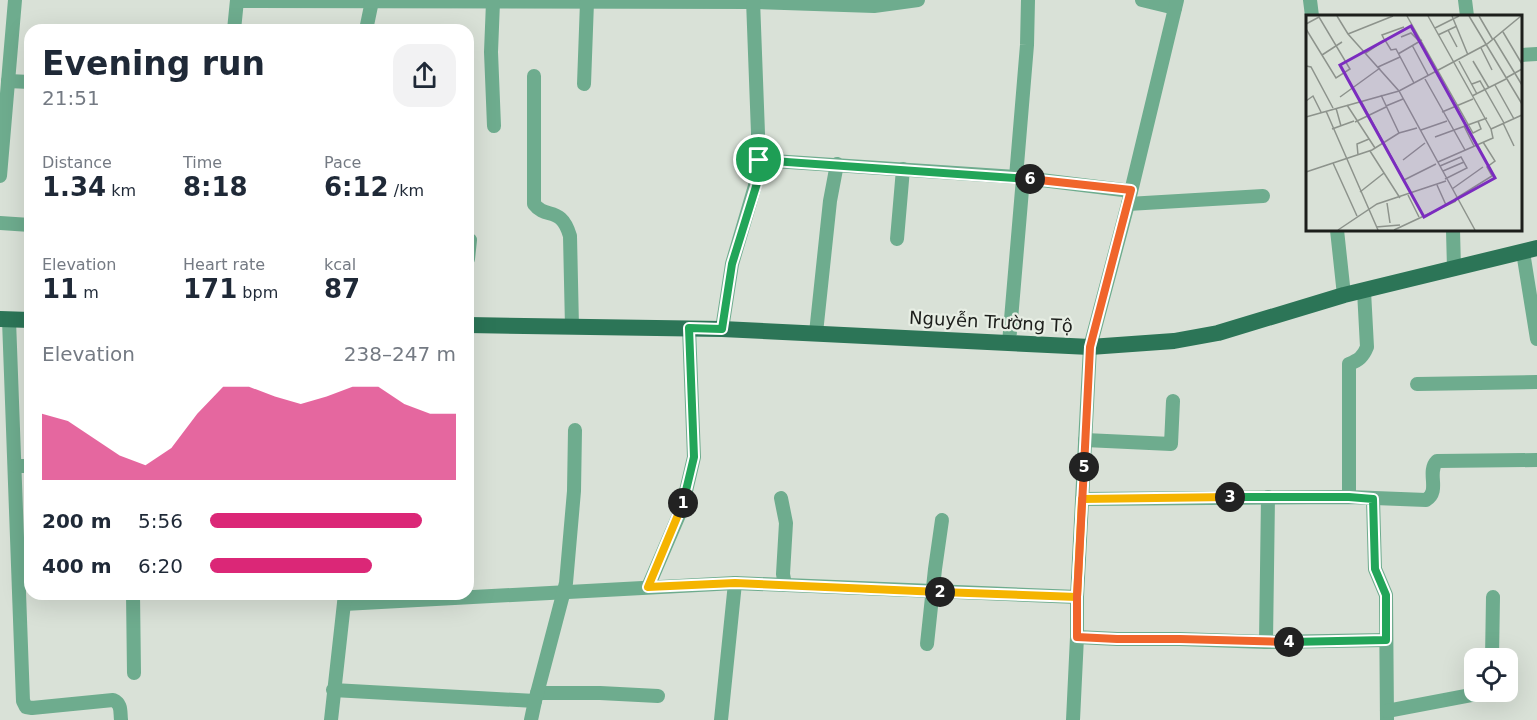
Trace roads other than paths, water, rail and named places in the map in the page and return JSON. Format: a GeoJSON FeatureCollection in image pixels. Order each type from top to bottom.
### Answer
{"type":"FeatureCollection","features":[{"type":"Feature","properties":{"kind":"main road","name":"Nguyễn Trường Tộ"},"geometry":{"type":"LineString","coordinates":[[474,325],[722,329],[1090,347],[1174,341],[1218,333],[1344,295],[1530,250]]}},
{"type":"Feature","properties":{"kind":"main road"},"geometry":{"type":"LineString","coordinates":[[5,320],[24,320]]}},
{"type":"Feature","properties":{"kind":"street"},"geometry":{"type":"LineString","coordinates":[[0,176],[15,0]]}},
{"type":"Feature","properties":{"kind":"street"},"geometry":{"type":"LineString","coordinates":[[235,24],[237,1],[753,1],[874,6],[918,0]]}},
{"type":"Feature","properties":{"kind":"street"},"geometry":{"type":"LineString","coordinates":[[1008,343],[1028,0]]}},
{"type":"Feature","properties":{"kind":"street"},"geometry":{"type":"LineString","coordinates":[[1073,720],[1090,347],[1176,4],[1142,0]]}},
{"type":"Feature","properties":{"kind":"street"},"geometry":{"type":"LineString","coordinates":[[1310,0],[1312,15]]}},
{"type":"Feature","properties":{"kind":"street"},"geometry":{"type":"LineString","coordinates":[[1465,0],[1467,15]]}},
{"type":"Feature","properties":{"kind":"street"},"geometry":{"type":"LineString","coordinates":[[722,329],[732,264],[758,180],[753,1]]}},
{"type":"Feature","properties":{"kind":"street"},"geometry":{"type":"LineString","coordinates":[[367,24],[372,2]]}},
{"type":"Feature","properties":{"kind":"street"},"geometry":{"type":"LineString","coordinates":[[492,2],[491,52],[494,126]]}},
{"type":"Feature","properties":{"kind":"street"},"geometry":{"type":"LineString","coordinates":[[584,84],[586,2]]}},
{"type":"Feature","properties":{"kind":"street"},"geometry":{"type":"LineString","coordinates":[[1522,55],[1537,54]]}},
{"type":"Feature","properties":{"kind":"street"},"geometry":{"type":"LineString","coordinates":[[534,76],[534,204],[541,210],[556,214],[568,228],[573,327]]}},
{"type":"Feature","properties":{"kind":"street"},"geometry":{"type":"LineString","coordinates":[[8,81],[24,82]]}},
{"type":"Feature","properties":{"kind":"street"},"geometry":{"type":"LineString","coordinates":[[759,160],[1019,178],[1129,197],[1263,196]]}},
{"type":"Feature","properties":{"kind":"street"},"geometry":{"type":"LineString","coordinates":[[816,333],[830,201],[837,164]]}},
{"type":"Feature","properties":{"kind":"street"},"geometry":{"type":"LineString","coordinates":[[897,239],[903,169]]}},
{"type":"Feature","properties":{"kind":"street"},"geometry":{"type":"LineString","coordinates":[[0,223],[24,225]]}},
{"type":"Feature","properties":{"kind":"street"},"geometry":{"type":"LineString","coordinates":[[1337,231],[1344,295]]}},
{"type":"Feature","properties":{"kind":"street"},"geometry":{"type":"LineString","coordinates":[[1453,231],[1454,269]]}},
{"type":"Feature","properties":{"kind":"street"},"geometry":{"type":"LineString","coordinates":[[1530,250],[1537,339]]}},
{"type":"Feature","properties":{"kind":"street"},"geometry":{"type":"LineString","coordinates":[[1349,497],[1349,364],[1358,361],[1364,355],[1367,347],[1364,291]]}},
{"type":"Feature","properties":{"kind":"street"},"geometry":{"type":"LineString","coordinates":[[5,320],[7,446],[15,466],[23,701],[26,714]]}},
{"type":"Feature","properties":{"kind":"street"},"geometry":{"type":"LineString","coordinates":[[648,587],[682,508],[694,457],[689,328]]}},
{"type":"Feature","properties":{"kind":"street"},"geometry":{"type":"LineString","coordinates":[[1417,384],[1537,382]]}},
{"type":"Feature","properties":{"kind":"street"},"geometry":{"type":"LineString","coordinates":[[1085,440],[1172,444],[1173,401]]}},
{"type":"Feature","properties":{"kind":"street"},"geometry":{"type":"LineString","coordinates":[[531,720],[564,592],[574,491],[575,430]]}},
{"type":"Feature","properties":{"kind":"street"},"geometry":{"type":"LineString","coordinates":[[1082,499],[1268,497],[1429,499],[1433,491],[1433,466],[1440,460],[1537,460]]}},
{"type":"Feature","properties":{"kind":"street"},"geometry":{"type":"LineString","coordinates":[[15,466],[24,466]]}},
{"type":"Feature","properties":{"kind":"street"},"geometry":{"type":"LineString","coordinates":[[1266,642],[1268,497]]}},
{"type":"Feature","properties":{"kind":"street"},"geometry":{"type":"LineString","coordinates":[[781,498],[786,523],[783,574],[785,585]]}},
{"type":"Feature","properties":{"kind":"street"},"geometry":{"type":"LineString","coordinates":[[1373,499],[1375,569],[1386,595],[1387,716],[1464,698]]}},
{"type":"Feature","properties":{"kind":"street"},"geometry":{"type":"LineString","coordinates":[[927,644],[942,520]]}},
{"type":"Feature","properties":{"kind":"street"},"geometry":{"type":"LineString","coordinates":[[721,720],[735,583]]}},
{"type":"Feature","properties":{"kind":"street"},"geometry":{"type":"LineString","coordinates":[[474,595],[735,583],[1077,597]]}},
{"type":"Feature","properties":{"kind":"street"},"geometry":{"type":"LineString","coordinates":[[1492,648],[1493,597]]}},
{"type":"Feature","properties":{"kind":"street"},"geometry":{"type":"LineString","coordinates":[[133,600],[134,673]]}},
{"type":"Feature","properties":{"kind":"street"},"geometry":{"type":"LineString","coordinates":[[331,720],[344,600]]}},
{"type":"Feature","properties":{"kind":"street"},"geometry":{"type":"LineString","coordinates":[[1077,637],[1266,642],[1386,640]]}},
{"type":"Feature","properties":{"kind":"street"},"geometry":{"type":"LineString","coordinates":[[333,690],[536,697],[600,693],[658,696]]}},
{"type":"Feature","properties":{"kind":"street"},"geometry":{"type":"LineString","coordinates":[[26,714],[32,708],[113,700],[120,706],[121,720]]}}]}
